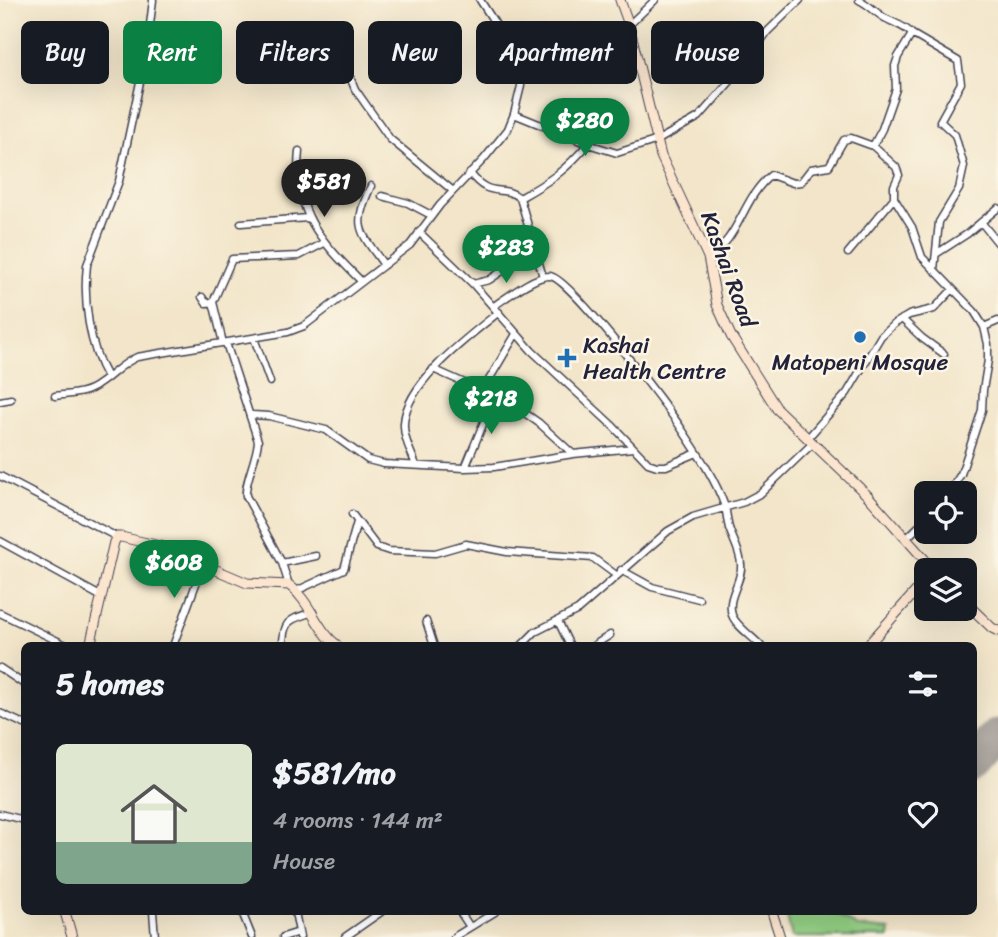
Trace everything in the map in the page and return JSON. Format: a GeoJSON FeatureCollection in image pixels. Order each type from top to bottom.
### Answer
{"type":"FeatureCollection","features":[{"type":"Feature","properties":{"kind":"street"},"geometry":{"type":"LineString","coordinates":[[107,377],[101,368],[90,326],[87,265],[119,181],[148,49],[153,0]]}},
{"type":"Feature","properties":{"kind":"street"},"geometry":{"type":"LineString","coordinates":[[55,396],[87,391],[102,383],[125,362],[137,357],[288,332],[304,326],[410,245],[452,190],[498,144],[514,114],[521,86],[520,69],[514,53],[480,0]]}},
{"type":"Feature","properties":{"kind":"street","name":"Kashai Road"},"geometry":{"type":"LineString","coordinates":[[620,0],[628,21]]}},
{"type":"Feature","properties":{"kind":"street"},"geometry":{"type":"LineString","coordinates":[[633,21],[655,0]]}},
{"type":"Feature","properties":{"kind":"street"},"geometry":{"type":"LineString","coordinates":[[514,114],[617,153],[658,140],[699,117],[741,69],[768,31],[800,0]]}},
{"type":"Feature","properties":{"kind":"street"},"geometry":{"type":"LineString","coordinates":[[859,0],[872,3],[880,15],[900,24],[912,34],[956,59],[962,78],[940,118],[942,124],[955,135],[964,166],[959,189],[939,222],[934,270]]}},
{"type":"Feature","properties":{"kind":"street"},"geometry":{"type":"LineString","coordinates":[[873,146],[896,89],[895,66],[898,57],[912,34]]}},
{"type":"Feature","properties":{"kind":"street","name":"Kashai Road"},"geometry":{"type":"LineString","coordinates":[[637,57],[665,166],[708,257],[717,305],[731,336],[777,409],[867,495],[924,558]]}},
{"type":"Feature","properties":{"kind":"street"},"geometry":{"type":"LineString","coordinates":[[353,84],[390,139],[452,190]]}},
{"type":"Feature","properties":{"kind":"street"},"geometry":{"type":"LineString","coordinates":[[708,257],[726,245],[752,197],[771,175],[797,184],[811,169],[829,166],[844,140],[851,138],[873,146],[899,171],[894,186],[894,198],[912,227],[922,257],[974,311],[984,327],[992,359],[982,394],[982,410],[956,481]]}},
{"type":"Feature","properties":{"kind":"street"},"geometry":{"type":"LineString","coordinates":[[520,198],[566,169],[588,144]]}},
{"type":"Feature","properties":{"kind":"street"},"geometry":{"type":"LineString","coordinates":[[299,150],[298,182],[308,219],[324,243],[361,281]]}},
{"type":"Feature","properties":{"kind":"street"},"geometry":{"type":"LineString","coordinates":[[470,173],[486,188],[512,193],[520,198],[543,277]]}},
{"type":"Feature","properties":{"kind":"street"},"geometry":{"type":"LineString","coordinates":[[371,186],[361,207],[359,225],[366,241],[384,265]]}},
{"type":"Feature","properties":{"kind":"street"},"geometry":{"type":"LineString","coordinates":[[382,196],[416,206],[431,215]]}},
{"type":"Feature","properties":{"kind":"street"},"geometry":{"type":"LineString","coordinates":[[848,253],[894,198]]}},
{"type":"Feature","properties":{"kind":"street"},"geometry":{"type":"LineString","coordinates":[[936,254],[998,208]]}},
{"type":"Feature","properties":{"kind":"street"},"geometry":{"type":"LineString","coordinates":[[240,223],[308,219]]}},
{"type":"Feature","properties":{"kind":"street"},"geometry":{"type":"LineString","coordinates":[[981,222],[998,243]]}},
{"type":"Feature","properties":{"kind":"street"},"geometry":{"type":"LineString","coordinates":[[419,232],[474,284],[516,334],[559,378],[613,426],[648,463],[662,467],[697,453]]}},
{"type":"Feature","properties":{"kind":"street"},"geometry":{"type":"LineString","coordinates":[[324,243],[299,256],[232,259],[213,302],[252,415],[258,441],[258,454],[245,487],[246,496],[293,588],[334,642]]}},
{"type":"Feature","properties":{"kind":"street"},"geometry":{"type":"LineString","coordinates":[[474,284],[489,280],[525,256]]}},
{"type":"Feature","properties":{"kind":"street"},"geometry":{"type":"LineString","coordinates":[[416,465],[404,433],[404,422],[420,384],[496,309],[543,277],[558,279],[584,306],[658,397],[697,453],[725,507],[741,564],[731,605],[732,614],[757,642]]}},
{"type":"Feature","properties":{"kind":"street"},"geometry":{"type":"LineString","coordinates":[[525,642],[535,632],[578,610],[668,531],[692,517],[752,499],[761,493],[810,442],[847,393],[881,336],[902,319],[934,309],[952,290]]}},
{"type":"Feature","properties":{"kind":"street"},"geometry":{"type":"LineString","coordinates":[[202,297],[206,303],[213,302]]}},
{"type":"Feature","properties":{"kind":"street"},"geometry":{"type":"LineString","coordinates":[[902,319],[944,354]]}},
{"type":"Feature","properties":{"kind":"street"},"geometry":{"type":"LineString","coordinates":[[984,327],[998,321]]}},
{"type":"Feature","properties":{"kind":"street"},"geometry":{"type":"LineString","coordinates":[[483,390],[516,334]]}},
{"type":"Feature","properties":{"kind":"street"},"geometry":{"type":"LineString","coordinates":[[254,338],[270,382]]}},
{"type":"Feature","properties":{"kind":"street"},"geometry":{"type":"LineString","coordinates":[[433,369],[495,395],[539,423],[573,454]]}},
{"type":"Feature","properties":{"kind":"street"},"geometry":{"type":"LineString","coordinates":[[465,468],[495,395]]}},
{"type":"Feature","properties":{"kind":"street"},"geometry":{"type":"LineString","coordinates":[[0,401],[11,399]]}},
{"type":"Feature","properties":{"kind":"street"},"geometry":{"type":"LineString","coordinates":[[252,415],[270,416],[326,430],[368,460],[377,463],[465,468],[634,448]]}},
{"type":"Feature","properties":{"kind":"street"},"geometry":{"type":"LineString","coordinates":[[0,476],[117,537],[160,546],[247,583],[293,588],[344,569],[357,522]]}},
{"type":"Feature","properties":{"kind":"street"},"geometry":{"type":"LineString","coordinates":[[352,514],[377,547],[388,551],[435,553],[466,544],[507,552],[593,558],[652,587],[699,599]]}},
{"type":"Feature","properties":{"kind":"street"},"geometry":{"type":"LineString","coordinates":[[906,538],[914,530]]}},
{"type":"Feature","properties":{"kind":"street"},"geometry":{"type":"LineString","coordinates":[[91,642],[117,537]]}},
{"type":"Feature","properties":{"kind":"street"},"geometry":{"type":"LineString","coordinates":[[0,541],[102,597]]}},
{"type":"Feature","properties":{"kind":"street"},"geometry":{"type":"LineString","coordinates":[[282,563],[316,556]]}},
{"type":"Feature","properties":{"kind":"street"},"geometry":{"type":"LineString","coordinates":[[177,642],[203,565]]}},
{"type":"Feature","properties":{"kind":"street"},"geometry":{"type":"LineString","coordinates":[[871,642],[914,593]]}},
{"type":"Feature","properties":{"kind":"street"},"geometry":{"type":"LineString","coordinates":[[0,612],[60,642]]}},
{"type":"Feature","properties":{"kind":"street"},"geometry":{"type":"LineString","coordinates":[[283,642],[284,628],[288,622],[313,612]]}},
{"type":"Feature","properties":{"kind":"street"},"geometry":{"type":"LineString","coordinates":[[977,614],[998,631]]}},
{"type":"Feature","properties":{"kind":"street"},"geometry":{"type":"LineString","coordinates":[[426,621],[433,642]]}},
{"type":"Feature","properties":{"kind":"street"},"geometry":{"type":"LineString","coordinates":[[558,621],[568,642]]}},
{"type":"Feature","properties":{"kind":"street"},"geometry":{"type":"LineString","coordinates":[[599,642],[610,635]]}},
{"type":"Feature","properties":{"kind":"street"},"geometry":{"type":"LineString","coordinates":[[0,668],[21,682]]}},
{"type":"Feature","properties":{"kind":"street"},"geometry":{"type":"LineString","coordinates":[[0,713],[21,723]]}},
{"type":"Feature","properties":{"kind":"street"},"geometry":{"type":"LineString","coordinates":[[0,814],[21,820]]}},
{"type":"Feature","properties":{"kind":"street"},"geometry":{"type":"LineString","coordinates":[[66,915],[72,937]]}},
{"type":"Feature","properties":{"kind":"street"},"geometry":{"type":"LineString","coordinates":[[153,915],[155,937]]}},
{"type":"Feature","properties":{"kind":"street"},"geometry":{"type":"LineString","coordinates":[[243,915],[251,937]]}},
{"type":"Feature","properties":{"kind":"street"},"geometry":{"type":"LineString","coordinates":[[283,937],[299,934],[296,915]]}},
{"type":"Feature","properties":{"kind":"street"},"geometry":{"type":"LineString","coordinates":[[345,937],[377,915]]}},
{"type":"Feature","properties":{"kind":"street"},"geometry":{"type":"LineString","coordinates":[[462,915],[470,927]]}},
{"type":"Feature","properties":{"kind":"street"},"geometry":{"type":"LineString","coordinates":[[454,937],[490,915]]}},
{"type":"Feature","properties":{"kind":"street"},"geometry":{"type":"LineString","coordinates":[[773,915],[780,937]]}},
{"type":"Feature","properties":{"kind":"green space"},"geometry":{"type":"Polygon","coordinates":[[[787,915],[838,915],[858,927],[890,930],[889,937],[792,937],[787,915]]]}},
{"type":"Feature","properties":{"kind":"runway"},"geometry":{"type":"LineString","coordinates":[[977,761],[998,737]]}},
{"type":"Feature","properties":{"kind":"place","name":"Matopeni Mosque"},"geometry":{"type":"Point","coordinates":[860,337]}},
{"type":"Feature","properties":{"kind":"place","name":"Kashai Health Centre"},"geometry":{"type":"Point","coordinates":[567,358]}}]}
